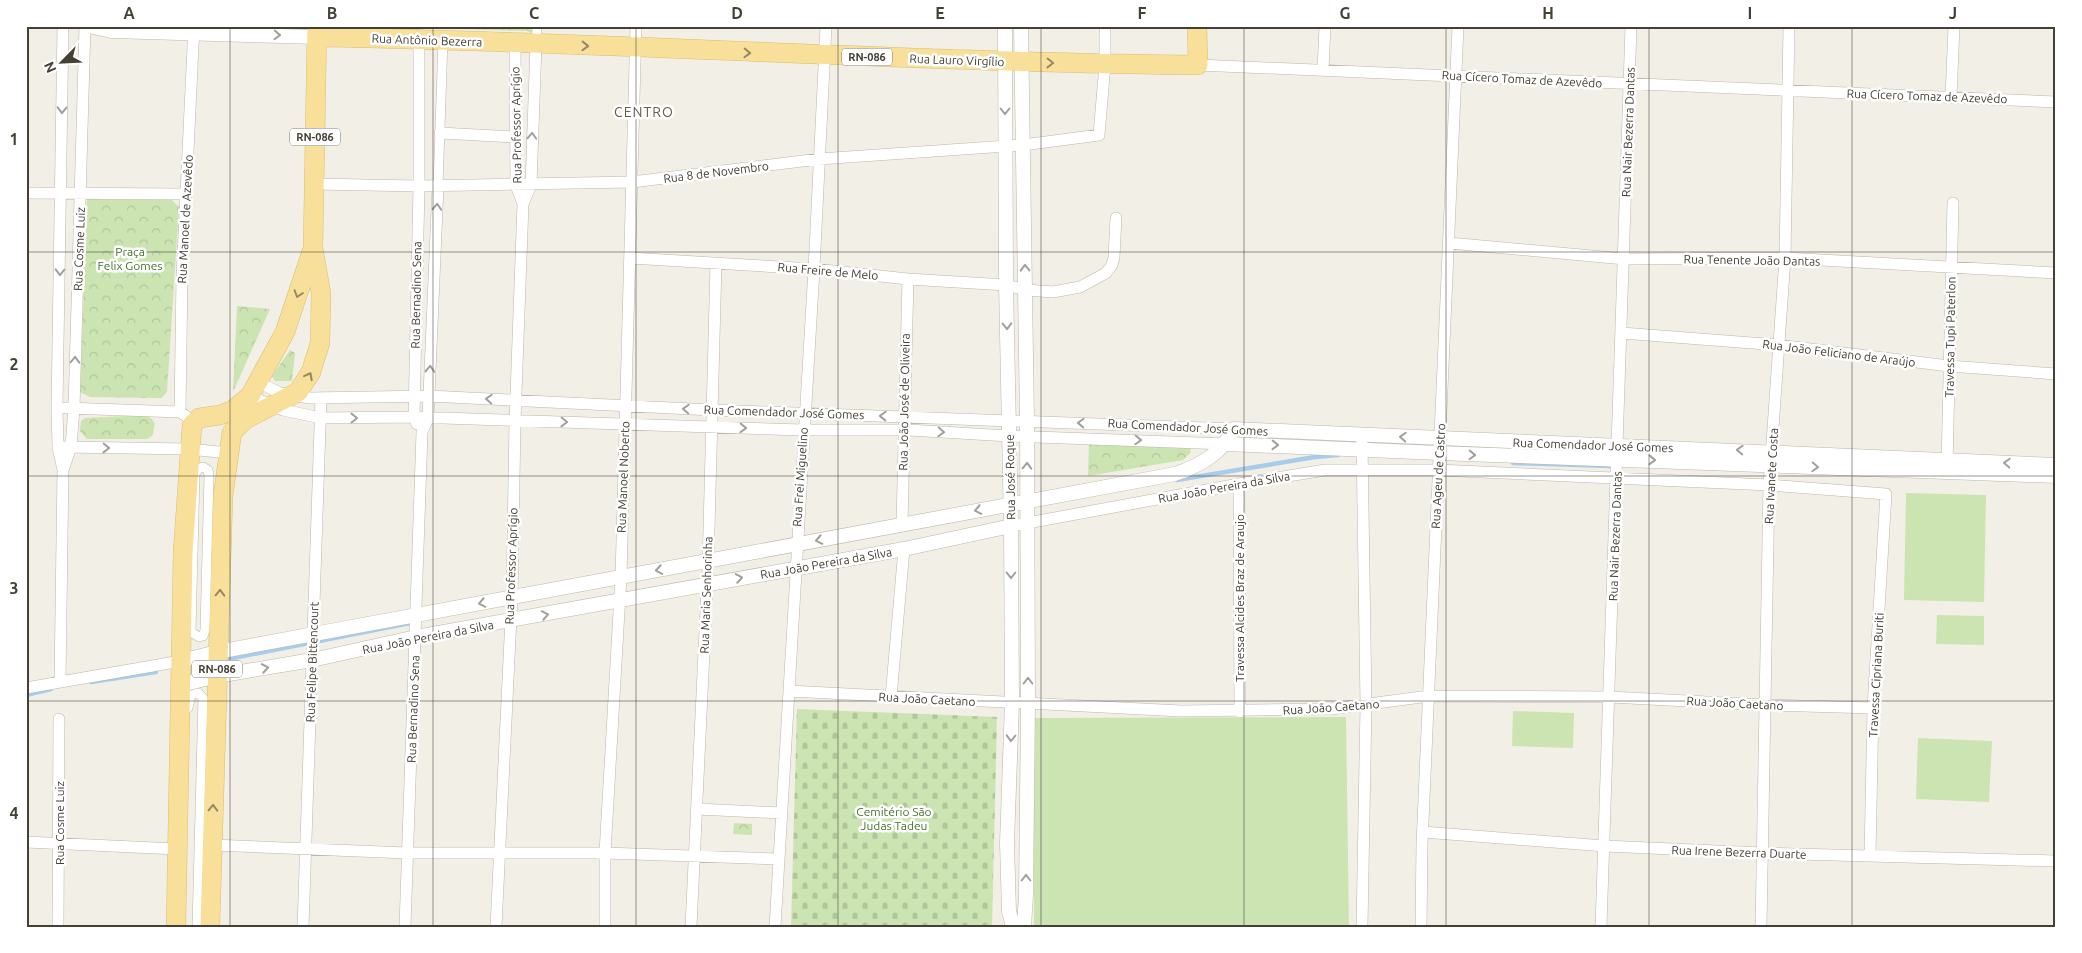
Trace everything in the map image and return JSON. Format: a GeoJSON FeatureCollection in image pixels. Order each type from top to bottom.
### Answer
{"type":"FeatureCollection","features":[{"type":"Feature","properties":{"kind":"main road"},"geometry":{"type":"LineString","coordinates":[[1197,26],[1198,65]]}},
{"type":"Feature","properties":{"kind":"main road","name":"Rua Antônio Bezerra"},"geometry":{"type":"LineString","coordinates":[[317,31],[515,44],[536,35]]}},
{"type":"Feature","properties":{"kind":"main road","name":"RN-086"},"geometry":{"type":"LineString","coordinates":[[210,927],[217,652],[223,496],[228,453],[232,432],[240,422],[293,396],[302,387],[312,372],[320,343],[321,293],[313,248],[317,31]]}},
{"type":"Feature","properties":{"kind":"main road","name":"Rua Lauro Virgílio"},"geometry":{"type":"LineString","coordinates":[[536,35],[635,48],[1013,62],[1198,65]]}},
{"type":"Feature","properties":{"kind":"main road","name":"RN-086"},"geometry":{"type":"LineString","coordinates":[[176,927],[183,552],[192,425],[187,417],[220,415],[239,407],[254,389],[285,332],[313,248]]}},
{"type":"Feature","properties":{"kind":"main road"},"geometry":{"type":"LineString","coordinates":[[220,415],[232,432]]}},
{"type":"Feature","properties":{"kind":"street","name":"Rua Cosme Luiz"},"geometry":{"type":"LineString","coordinates":[[60,681],[63,470],[58,446],[57,408],[64,26]]}},
{"type":"Feature","properties":{"kind":"street","name":"Rua Cosme Luiz"},"geometry":{"type":"LineString","coordinates":[[63,470],[71,447],[74,408],[87,26]]}},
{"type":"Feature","properties":{"kind":"street"},"geometry":{"type":"LineString","coordinates":[[87,26],[111,31],[317,31]]}},
{"type":"Feature","properties":{"kind":"street","name":"Rua Manoel Noberto"},"geometry":{"type":"LineString","coordinates":[[604,927],[605,853],[620,577],[636,26]]}},
{"type":"Feature","properties":{"kind":"street","name":"Rua Frei Miguelino"},"geometry":{"type":"LineString","coordinates":[[775,927],[796,544],[814,269],[823,56],[826,26]]}},
{"type":"Feature","properties":{"kind":"street","name":"Rua José Roque"},"geometry":{"type":"LineString","coordinates":[[1005,26],[1013,62],[1023,145],[1026,290],[1028,704],[1024,927]]}},
{"type":"Feature","properties":{"kind":"street","name":"Rua José Roque"},"geometry":{"type":"LineString","coordinates":[[1013,927],[1009,911],[1007,843],[1012,703],[1005,146],[1013,62],[1021,26]]}},
{"type":"Feature","properties":{"kind":"street"},"geometry":{"type":"LineString","coordinates":[[1105,26],[1105,64]]}},
{"type":"Feature","properties":{"kind":"street"},"geometry":{"type":"LineString","coordinates":[[1323,70],[1325,26]]}},
{"type":"Feature","properties":{"kind":"street","name":"Rua Ageu de Castro"},"geometry":{"type":"LineString","coordinates":[[1421,927],[1423,832],[1458,26]]}},
{"type":"Feature","properties":{"kind":"street","name":"Rua Nair Bezerra Dantas"},"geometry":{"type":"LineString","coordinates":[[1601,927],[1632,26]]}},
{"type":"Feature","properties":{"kind":"street","name":"Rua Ivanete Costa"},"geometry":{"type":"LineString","coordinates":[[1761,927],[1769,485],[1785,258],[1789,26]]}},
{"type":"Feature","properties":{"kind":"street"},"geometry":{"type":"LineString","coordinates":[[1951,97],[1954,26]]}},
{"type":"Feature","properties":{"kind":"street","name":"Rua Manoel de Azevêdo"},"geometry":{"type":"LineString","coordinates":[[187,417],[182,276],[194,30]]}},
{"type":"Feature","properties":{"kind":"street","name":"Rua Professor Aprígio"},"geometry":{"type":"LineString","coordinates":[[496,927],[512,597],[515,421],[523,204],[531,185],[536,35]]}},
{"type":"Feature","properties":{"kind":"street"},"geometry":{"type":"LineString","coordinates":[[420,37],[419,166],[422,177],[438,186],[443,40]]}},
{"type":"Feature","properties":{"kind":"street","name":"Rua Bernadino Sena"},"geometry":{"type":"LineString","coordinates":[[420,37],[414,417],[422,432]]}},
{"type":"Feature","properties":{"kind":"street","name":"Rua Professor Aprígio"},"geometry":{"type":"LineString","coordinates":[[515,44],[514,137],[516,185],[523,204]]}},
{"type":"Feature","properties":{"kind":"street","name":"Rua 8 de Novembro"},"geometry":{"type":"LineString","coordinates":[[314,184],[438,186],[632,182],[819,159],[1023,145],[1099,134],[1102,117],[1105,64]]}},
{"type":"Feature","properties":{"kind":"street","name":"Rua Cícero Tomaz de Azevêdo"},"geometry":{"type":"LineString","coordinates":[[1198,65],[2056,102]]}},
{"type":"Feature","properties":{"kind":"street"},"geometry":{"type":"LineString","coordinates":[[440,133],[514,137]]}},
{"type":"Feature","properties":{"kind":"street","name":"Rua Bernadino Sena"},"geometry":{"type":"LineString","coordinates":[[405,927],[422,432],[428,418],[438,186]]}},
{"type":"Feature","properties":{"kind":"street"},"geometry":{"type":"LineString","coordinates":[[26,192],[61,194],[187,194]]}},
{"type":"Feature","properties":{"kind":"street","name":"Travessa Tupi Paterlon"},"geometry":{"type":"LineString","coordinates":[[1947,466],[1953,203]]}},
{"type":"Feature","properties":{"kind":"street","name":"Rua Freire de Melo"},"geometry":{"type":"LineString","coordinates":[[630,258],[814,269],[908,279],[1006,285],[1043,293],[1066,291],[1080,287],[1106,272],[1112,265],[1114,257],[1116,218]]}},
{"type":"Feature","properties":{"kind":"street","name":"Rua Tenente João Dantas"},"geometry":{"type":"LineString","coordinates":[[1449,243],[1625,259],[1785,258],[2056,273]]}},
{"type":"Feature","properties":{"kind":"street","name":"Rua Maria Senhorinha"},"geometry":{"type":"LineString","coordinates":[[691,927],[708,561],[716,263]]}},
{"type":"Feature","properties":{"kind":"street","name":"Rua João José de Oliveira"},"geometry":{"type":"LineString","coordinates":[[902,524],[903,417],[908,279]]}},
{"type":"Feature","properties":{"kind":"street","name":"Rua João Feliciano de Araújo"},"geometry":{"type":"LineString","coordinates":[[1622,333],[1778,345],[1949,366],[2056,374]]}},
{"type":"Feature","properties":{"kind":"street","name":"Rua Comendador José Gomes"},"geometry":{"type":"LineString","coordinates":[[254,389],[272,406],[321,418],[414,417],[803,430],[904,430],[1226,444],[1362,442]]}},
{"type":"Feature","properties":{"kind":"street","name":"Rua Comendador José Gomes"},"geometry":{"type":"LineString","coordinates":[[254,389],[293,396],[321,398],[429,396],[712,410],[1234,429],[1362,442],[1947,466],[2056,476]]}},
{"type":"Feature","properties":{"kind":"street","name":"Rua Felipe Bittencourt"},"geometry":{"type":"LineString","coordinates":[[303,927],[321,398]]}},
{"type":"Feature","properties":{"kind":"street"},"geometry":{"type":"LineString","coordinates":[[57,408],[187,417]]}},
{"type":"Feature","properties":{"kind":"street","name":"Rua João Pereira da Silva"},"geometry":{"type":"LineString","coordinates":[[181,661],[217,652],[1010,503],[1175,474],[1201,464],[1226,444],[1234,429]]}},
{"type":"Feature","properties":{"kind":"street"},"geometry":{"type":"LineString","coordinates":[[1362,442],[1366,706],[1362,927]]}},
{"type":"Feature","properties":{"kind":"street"},"geometry":{"type":"LineString","coordinates":[[58,446],[189,449],[228,453]]}},
{"type":"Feature","properties":{"kind":"street","name":"Rua Comendador José Gomes"},"geometry":{"type":"LineString","coordinates":[[1947,466],[2056,465]]}},
{"type":"Feature","properties":{"kind":"street"},"geometry":{"type":"LineString","coordinates":[[203,467],[208,470],[209,475],[205,630],[203,636],[199,637],[191,632],[195,474],[198,469],[203,467]]}},
{"type":"Feature","properties":{"kind":"street","name":"Rua João Pereira da Silva"},"geometry":{"type":"LineString","coordinates":[[181,685],[217,676],[312,660],[416,637],[510,622],[619,600],[904,549],[1026,523],[1325,470],[1438,470],[1769,485],[1886,494]]}},
{"type":"Feature","properties":{"kind":"street","name":"Travessa Alcides Braz de Araujo"},"geometry":{"type":"LineString","coordinates":[[1239,484],[1240,712]]}},
{"type":"Feature","properties":{"kind":"street","name":"Travessa Cipriana Buriti"},"geometry":{"type":"LineString","coordinates":[[1870,856],[1873,708],[1886,494]]}},
{"type":"Feature","properties":{"kind":"street"},"geometry":{"type":"LineString","coordinates":[[891,697],[904,549]]}},
{"type":"Feature","properties":{"kind":"street"},"geometry":{"type":"LineString","coordinates":[[26,688],[181,661]]}},
{"type":"Feature","properties":{"kind":"street","name":"Rua João Caetano"},"geometry":{"type":"LineString","coordinates":[[789,691],[1028,704],[1240,712],[1331,709],[1366,706],[1429,696],[1610,697],[1765,705],[1873,708]]}},
{"type":"Feature","properties":{"kind":"street"},"geometry":{"type":"LineString","coordinates":[[181,927],[189,701],[191,695],[196,692],[203,698],[197,927]]}},
{"type":"Feature","properties":{"kind":"street","name":"Rua Cosme Luiz"},"geometry":{"type":"LineString","coordinates":[[58,927],[59,719]]}},
{"type":"Feature","properties":{"kind":"street"},"geometry":{"type":"LineString","coordinates":[[697,809],[782,813]]}},
{"type":"Feature","properties":{"kind":"street","name":"Rua Irene Bezerra Duarte"},"geometry":{"type":"LineString","coordinates":[[1423,832],[1605,846],[1762,853],[2056,861]]}},
{"type":"Feature","properties":{"kind":"street"},"geometry":{"type":"LineString","coordinates":[[26,842],[177,849]]}},
{"type":"Feature","properties":{"kind":"street"},"geometry":{"type":"LineString","coordinates":[[212,845],[306,850],[499,854],[605,853],[778,859]]}},
{"type":"Feature","properties":{"kind":"green space"},"geometry":{"type":"Polygon","coordinates":[[[412,26],[540,26],[539,36],[527,31],[425,28],[411,33],[412,26]]]}},
{"type":"Feature","properties":{"kind":"green space","name":"Praça Felix Gomes"},"geometry":{"type":"Polygon","coordinates":[[[87,199],[172,200],[179,207],[167,392],[162,398],[90,397],[80,392],[87,199]]]}},
{"type":"Feature","properties":{"kind":"green space"},"geometry":{"type":"Polygon","coordinates":[[[237,306],[270,309],[233,392],[237,306]]]}},
{"type":"Feature","properties":{"kind":"green space"},"geometry":{"type":"Polygon","coordinates":[[[290,350],[295,353],[292,381],[275,381],[272,376],[290,350]]]}},
{"type":"Feature","properties":{"kind":"green space"},"geometry":{"type":"Polygon","coordinates":[[[146,415],[155,424],[152,436],[147,439],[87,439],[80,431],[81,421],[85,418],[146,415]]]}},
{"type":"Feature","properties":{"kind":"green space"},"geometry":{"type":"Polygon","coordinates":[[[1089,441],[1189,444],[1191,452],[1183,460],[1088,476],[1089,441]]]}},
{"type":"Feature","properties":{"kind":"green space"},"geometry":{"type":"Polygon","coordinates":[[[1906,493],[1986,495],[1984,602],[1904,600],[1906,493]]]}},
{"type":"Feature","properties":{"kind":"green space"},"geometry":{"type":"Polygon","coordinates":[[[1937,615],[1984,616],[1984,645],[1936,644],[1937,615]]]}},
{"type":"Feature","properties":{"kind":"green space","name":"Cemitério São Judas Tadeu"},"geometry":{"type":"Polygon","coordinates":[[[797,709],[997,717],[992,927],[791,927],[797,709]]]}},
{"type":"Feature","properties":{"kind":"green space"},"geometry":{"type":"Polygon","coordinates":[[[1513,711],[1574,713],[1573,748],[1512,746],[1513,711]]]}},
{"type":"Feature","properties":{"kind":"green space"},"geometry":{"type":"Polygon","coordinates":[[[1346,717],[1349,927],[1034,927],[1034,718],[1346,717]]]}},
{"type":"Feature","properties":{"kind":"green space"},"geometry":{"type":"Polygon","coordinates":[[[1918,738],[1992,741],[1989,802],[1916,799],[1918,738]]]}},
{"type":"Feature","properties":{"kind":"green space"},"geometry":{"type":"Polygon","coordinates":[[[734,823],[752,824],[752,835],[733,834],[734,823]]]}},
{"type":"Feature","properties":{"kind":"waterway"},"geometry":{"type":"LineString","coordinates":[[1177,480],[1315,457],[1338,455]]}},
{"type":"Feature","properties":{"kind":"waterway"},"geometry":{"type":"LineString","coordinates":[[1513,463],[1610,466]]}},
{"type":"Feature","properties":{"kind":"waterway"},"geometry":{"type":"LineString","coordinates":[[228,659],[410,623]]}},
{"type":"Feature","properties":{"kind":"waterway"},"geometry":{"type":"LineString","coordinates":[[91,682],[156,672]]}},
{"type":"Feature","properties":{"kind":"waterway"},"geometry":{"type":"LineString","coordinates":[[26,695],[51,689]]}},
{"type":"Feature","properties":{"kind":"district","name":"CENTRO"},"geometry":{"type":"Point","coordinates":[644,112]}}]}
